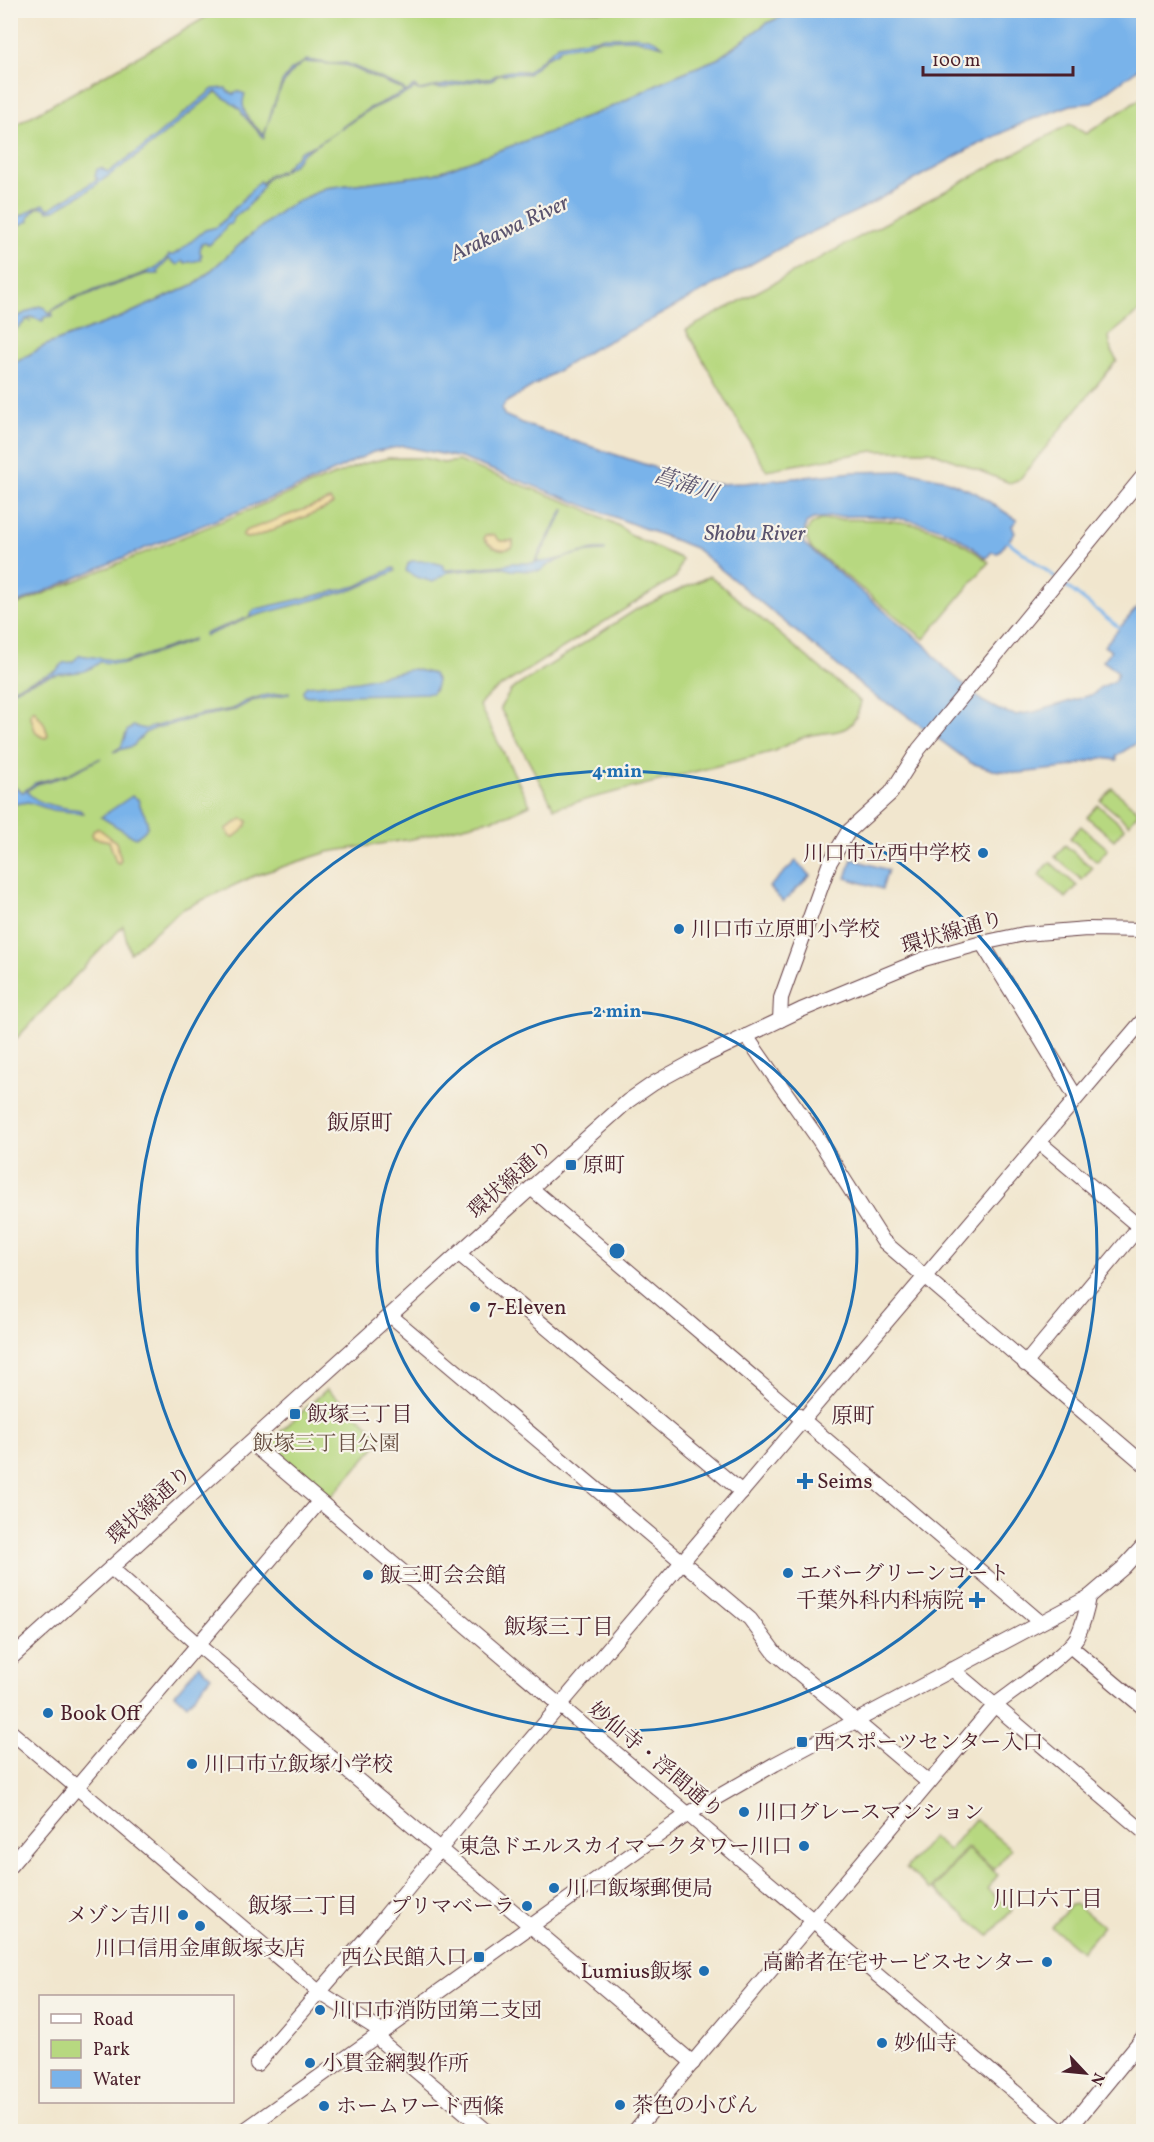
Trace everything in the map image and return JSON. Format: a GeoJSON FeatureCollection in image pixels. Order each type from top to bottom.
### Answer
{"type":"FeatureCollection","features":[{"type":"Feature","properties":{"kind":"main road"},"geometry":{"type":"LineString","coordinates":[[1064,2132],[1143,2037]]}},
{"type":"Feature","properties":{"kind":"street"},"geometry":{"type":"LineString","coordinates":[[780,1020],[781,998],[830,862],[848,832],[891,793],[919,749],[1143,475]]}},
{"type":"Feature","properties":{"kind":"street","name":"環状線通り"},"geometry":{"type":"LineString","coordinates":[[10,1659],[531,1188],[642,1091],[677,1070],[780,1020],[891,971],[924,959],[982,942],[1024,934],[1059,930],[1143,930]]}},
{"type":"Feature","properties":{"kind":"street"},"geometry":{"type":"LineString","coordinates":[[982,942],[1076,1097]]}},
{"type":"Feature","properties":{"kind":"street"},"geometry":{"type":"LineString","coordinates":[[257,2064],[381,1921],[681,1562],[1143,1019]]}},
{"type":"Feature","properties":{"kind":"street"},"geometry":{"type":"LineString","coordinates":[[746,1036],[819,1140],[883,1241],[1143,1464]]}},
{"type":"Feature","properties":{"kind":"street"},"geometry":{"type":"LineString","coordinates":[[1025,1364],[1142,1226],[1039,1142]]}},
{"type":"Feature","properties":{"kind":"street"},"geometry":{"type":"LineString","coordinates":[[531,1188],[1040,1622]]}},
{"type":"Feature","properties":{"kind":"street"},"geometry":{"type":"LineString","coordinates":[[459,1254],[742,1492]]}},
{"type":"Feature","properties":{"kind":"street"},"geometry":{"type":"LineString","coordinates":[[391,1316],[750,1619],[775,1653],[928,1782]]}},
{"type":"Feature","properties":{"kind":"street","name":"妙仙寺・浮間通り"},"geometry":{"type":"LineString","coordinates":[[251,1443],[1064,2132]]}},
{"type":"Feature","properties":{"kind":"street"},"geometry":{"type":"LineString","coordinates":[[10,1866],[319,1502]]}},
{"type":"Feature","properties":{"kind":"street"},"geometry":{"type":"LineString","coordinates":[[242,2132],[688,1814],[775,1764],[1089,1597],[1123,1568],[1143,1545]]}},
{"type":"Feature","properties":{"kind":"street"},"geometry":{"type":"LineString","coordinates":[[111,1568],[198,1645],[693,2063]]}},
{"type":"Feature","properties":{"kind":"street"},"geometry":{"type":"LineString","coordinates":[[634,2132],[994,1706],[1070,1646],[1086,1614],[1089,1597]]}},
{"type":"Feature","properties":{"kind":"street"},"geometry":{"type":"LineString","coordinates":[[1070,1646],[1143,1708]]}},
{"type":"Feature","properties":{"kind":"street"},"geometry":{"type":"LineString","coordinates":[[952,1669],[1143,1832]]}},
{"type":"Feature","properties":{"kind":"street"},"geometry":{"type":"LineString","coordinates":[[10,1731],[319,1992],[376,2028],[382,2043],[488,2132]]}},
{"type":"Feature","properties":{"kind":"green space"},"geometry":{"type":"Polygon","coordinates":[[[216,11],[795,11],[767,23],[717,59],[665,80],[616,105],[547,133],[434,174],[325,188],[285,208],[247,238],[197,283],[119,318],[46,345],[11,365],[10,128],[216,11]]]}},
{"type":"Feature","properties":{"kind":"green space"},"geometry":{"type":"Polygon","coordinates":[[[1143,97],[1143,308],[1109,336],[1111,351],[1117,360],[1020,479],[1010,483],[930,451],[873,451],[766,470],[686,330],[1070,124],[1086,134],[1143,97]]]}},
{"type":"Feature","properties":{"kind":"green space"},"geometry":{"type":"Polygon","coordinates":[[[388,458],[424,458],[443,463],[458,461],[583,508],[619,526],[632,536],[682,559],[676,577],[492,692],[479,705],[530,805],[508,815],[412,839],[328,852],[254,876],[181,910],[130,953],[123,926],[11,1044],[11,607],[362,464],[388,458]]]}},
{"type":"Feature","properties":{"kind":"green space"},"geometry":{"type":"Polygon","coordinates":[[[820,520],[884,520],[915,524],[951,537],[989,562],[924,639],[811,548],[806,535],[807,531],[811,525],[820,520]]]}},
{"type":"Feature","properties":{"kind":"green space"},"geometry":{"type":"Polygon","coordinates":[[[710,576],[861,702],[854,721],[843,729],[806,736],[775,751],[554,808],[500,708],[511,690],[637,609],[710,576]]]}},
{"type":"Feature","properties":{"kind":"green space"},"geometry":{"type":"Polygon","coordinates":[[[1112,788],[1139,812],[1129,824],[1101,801],[1112,788]]]}},
{"type":"Feature","properties":{"kind":"green space"},"geometry":{"type":"Polygon","coordinates":[[[1098,805],[1125,828],[1114,840],[1087,817],[1098,805]]]}},
{"type":"Feature","properties":{"kind":"green space"},"geometry":{"type":"Polygon","coordinates":[[[1081,826],[1108,849],[1097,862],[1070,838],[1081,826]]]}},
{"type":"Feature","properties":{"kind":"green space"},"geometry":{"type":"Polygon","coordinates":[[[1065,845],[1092,868],[1082,880],[1055,857],[1065,845]]]}},
{"type":"Feature","properties":{"kind":"green space"},"geometry":{"type":"Polygon","coordinates":[[[1050,862],[1077,886],[1066,898],[1039,875],[1050,862]]]}},
{"type":"Feature","properties":{"kind":"green space","name":"飯塚三丁目公園"},"geometry":{"type":"Polygon","coordinates":[[[327,1389],[383,1438],[330,1498],[267,1444],[327,1389]]]}},
{"type":"Feature","properties":{"kind":"green space"},"geometry":{"type":"Polygon","coordinates":[[[975,1819],[1011,1849],[994,1870],[967,1847],[931,1890],[906,1868],[932,1837],[948,1851],[975,1819]]]}},
{"type":"Feature","properties":{"kind":"green space"},"geometry":{"type":"Polygon","coordinates":[[[967,1849],[998,1875],[987,1889],[1012,1910],[989,1936],[934,1889],[967,1849]]]}},
{"type":"Feature","properties":{"kind":"green space"},"geometry":{"type":"Polygon","coordinates":[[[1076,1904],[1103,1926],[1081,1952],[1052,1927],[1071,1905],[1076,1904]]]}},
{"type":"Feature","properties":{"kind":"sand"},"geometry":{"type":"Polygon","coordinates":[[[330,500],[333,504],[327,508],[255,537],[242,536],[245,531],[330,500]]]}},
{"type":"Feature","properties":{"kind":"sand"},"geometry":{"type":"Polygon","coordinates":[[[494,535],[500,541],[513,541],[513,546],[502,549],[490,545],[484,539],[485,536],[494,535]]]}},
{"type":"Feature","properties":{"kind":"sand"},"geometry":{"type":"Polygon","coordinates":[[[34,710],[44,723],[48,735],[46,738],[39,735],[35,729],[30,714],[34,710]]]}},
{"type":"Feature","properties":{"kind":"sand"},"geometry":{"type":"Polygon","coordinates":[[[242,819],[248,821],[246,827],[233,838],[230,837],[226,829],[242,819]]]}},
{"type":"Feature","properties":{"kind":"sand"},"geometry":{"type":"Polygon","coordinates":[[[98,828],[116,842],[121,860],[119,863],[116,862],[109,841],[94,838],[92,834],[98,828]]]}},
{"type":"Feature","properties":{"kind":"water"},"geometry":{"type":"Polygon","coordinates":[[[795,11],[1143,11],[1143,65],[1092,103],[1071,105],[1025,122],[969,149],[863,208],[793,241],[647,322],[593,349],[505,403],[502,409],[504,415],[529,426],[692,480],[716,484],[854,472],[906,471],[943,479],[976,493],[1017,520],[1012,526],[1015,533],[998,553],[992,552],[986,558],[963,540],[933,526],[882,517],[846,516],[813,519],[806,523],[803,543],[924,644],[942,665],[982,701],[1015,715],[1034,712],[1094,694],[1099,688],[1115,681],[1118,672],[1103,661],[1111,651],[1104,646],[1140,604],[1143,606],[1143,739],[1116,756],[1117,760],[1101,758],[1065,768],[1019,773],[993,770],[971,763],[898,709],[877,698],[695,548],[461,458],[403,446],[373,452],[309,483],[143,549],[11,606],[11,365],[46,345],[119,318],[197,283],[247,238],[285,208],[325,188],[434,174],[547,133],[616,105],[665,80],[717,59],[767,23],[795,11]]]}},
{"type":"Feature","properties":{"kind":"water"},"geometry":{"type":"Polygon","coordinates":[[[636,36],[650,38],[663,46],[634,39],[597,40],[589,44],[561,48],[528,74],[499,74],[491,81],[419,90],[479,78],[490,79],[498,74],[507,71],[527,72],[558,45],[605,37],[636,36]]]}},
{"type":"Feature","properties":{"kind":"water"},"geometry":{"type":"Polygon","coordinates":[[[307,60],[332,64],[304,62],[288,77],[278,95],[282,82],[291,70],[307,60]]]}},
{"type":"Feature","properties":{"kind":"water"},"geometry":{"type":"Polygon","coordinates":[[[346,63],[403,88],[406,92],[414,86],[419,90],[414,88],[411,91],[369,110],[330,136],[368,109],[404,92],[402,89],[346,65],[332,64],[346,63]]]}},
{"type":"Feature","properties":{"kind":"water"},"geometry":{"type":"Polygon","coordinates":[[[226,88],[234,94],[237,91],[245,94],[243,106],[247,117],[264,135],[267,126],[264,138],[240,109],[216,92],[141,153],[84,193],[55,210],[37,208],[29,216],[29,221],[11,229],[11,221],[44,204],[49,209],[98,179],[95,177],[97,169],[101,168],[108,172],[142,148],[213,89],[226,88]]]}},
{"type":"Feature","properties":{"kind":"water"},"geometry":{"type":"Polygon","coordinates":[[[316,145],[302,154],[293,165],[280,173],[267,178],[256,197],[236,215],[223,232],[209,245],[201,244],[201,260],[185,263],[183,261],[177,265],[169,259],[158,271],[159,274],[146,274],[69,301],[54,310],[66,301],[157,267],[169,255],[181,250],[205,230],[217,227],[260,181],[262,184],[268,176],[283,170],[301,151],[316,145]]]}},
{"type":"Feature","properties":{"kind":"water"},"geometry":{"type":"Polygon","coordinates":[[[39,306],[45,308],[50,315],[52,312],[53,316],[44,317],[43,321],[30,317],[30,321],[26,319],[11,333],[11,320],[39,306]]]}},
{"type":"Feature","properties":{"kind":"water"},"geometry":{"type":"Polygon","coordinates":[[[565,510],[536,562],[545,562],[587,551],[605,551],[571,556],[554,562],[540,571],[511,570],[501,567],[448,572],[433,582],[406,571],[411,561],[429,561],[442,565],[445,570],[511,563],[534,563],[565,510]]]}},
{"type":"Feature","properties":{"kind":"water"},"geometry":{"type":"Polygon","coordinates":[[[394,568],[395,571],[355,589],[254,616],[205,636],[204,634],[249,617],[257,609],[357,586],[394,568]]]}},
{"type":"Feature","properties":{"kind":"water"},"geometry":{"type":"Polygon","coordinates":[[[193,639],[124,664],[100,662],[83,671],[49,676],[11,691],[11,689],[56,671],[63,663],[72,662],[80,655],[125,662],[193,639]]]}},
{"type":"Feature","properties":{"kind":"water"},"geometry":{"type":"Polygon","coordinates":[[[413,669],[433,674],[437,681],[432,693],[306,696],[303,693],[307,686],[358,681],[413,669]]]}},
{"type":"Feature","properties":{"kind":"water"},"geometry":{"type":"Polygon","coordinates":[[[289,692],[289,694],[251,701],[235,710],[154,729],[145,733],[133,746],[113,752],[121,747],[127,731],[133,726],[145,729],[202,714],[233,709],[244,702],[262,696],[289,692]]]}},
{"type":"Feature","properties":{"kind":"water"},"geometry":{"type":"Polygon","coordinates":[[[101,758],[66,776],[37,784],[27,791],[43,803],[80,810],[83,813],[52,810],[28,802],[11,803],[11,785],[23,792],[35,783],[68,774],[101,758]]]}},
{"type":"Feature","properties":{"kind":"water"},"geometry":{"type":"Polygon","coordinates":[[[132,796],[138,799],[148,825],[135,838],[101,817],[132,796]]]}},
{"type":"Feature","properties":{"kind":"water"},"geometry":{"type":"Polygon","coordinates":[[[852,859],[888,870],[882,889],[846,878],[852,859]]]}},
{"type":"Feature","properties":{"kind":"water"},"geometry":{"type":"Polygon","coordinates":[[[796,861],[810,876],[783,902],[769,887],[796,861]]]}},
{"type":"Feature","properties":{"kind":"water"},"geometry":{"type":"Polygon","coordinates":[[[199,1665],[211,1676],[187,1705],[175,1694],[199,1665]]]}},
{"type":"Feature","properties":{"kind":"waterway"},"geometry":{"type":"LineString","coordinates":[[1005,539],[1055,577]]}},
{"type":"Feature","properties":{"kind":"waterway"},"geometry":{"type":"LineString","coordinates":[[1062,583],[1121,629]]}},
{"type":"Feature","properties":{"kind":"place","name":"川口市立西中学校"},"geometry":{"type":"Point","coordinates":[983,853]}},
{"type":"Feature","properties":{"kind":"place","name":"川口市立原町小学校"},"geometry":{"type":"Point","coordinates":[679,929]}},
{"type":"Feature","properties":{"kind":"place","name":"原町"},"geometry":{"type":"Point","coordinates":[571,1165]}},
{"type":"Feature","properties":{"kind":"place","name":"7-Eleven"},"geometry":{"type":"Point","coordinates":[475,1307]}},
{"type":"Feature","properties":{"kind":"place","name":"飯塚三丁目"},"geometry":{"type":"Point","coordinates":[295,1414]}},
{"type":"Feature","properties":{"kind":"place","name":"Seims"},"geometry":{"type":"Point","coordinates":[805,1481]}},
{"type":"Feature","properties":{"kind":"place","name":"エバーグリーンコート"},"geometry":{"type":"Point","coordinates":[788,1573]}},
{"type":"Feature","properties":{"kind":"place","name":"飯三町会会館"},"geometry":{"type":"Point","coordinates":[368,1575]}},
{"type":"Feature","properties":{"kind":"place","name":"千葉外科内科病院"},"geometry":{"type":"Point","coordinates":[977,1600]}},
{"type":"Feature","properties":{"kind":"place","name":"Book Off"},"geometry":{"type":"Point","coordinates":[48,1713]}},
{"type":"Feature","properties":{"kind":"place","name":"西スポーツセンター入口"},"geometry":{"type":"Point","coordinates":[802,1742]}},
{"type":"Feature","properties":{"kind":"place","name":"川口市立飯塚小学校"},"geometry":{"type":"Point","coordinates":[192,1764]}},
{"type":"Feature","properties":{"kind":"place","name":"川口グレースマンション"},"geometry":{"type":"Point","coordinates":[744,1812]}},
{"type":"Feature","properties":{"kind":"place","name":"東急ドエルスカイマークタワー川口"},"geometry":{"type":"Point","coordinates":[804,1846]}},
{"type":"Feature","properties":{"kind":"place","name":"川口飯塚郵便局"},"geometry":{"type":"Point","coordinates":[554,1888]}},
{"type":"Feature","properties":{"kind":"place","name":"プリマベーラ"},"geometry":{"type":"Point","coordinates":[527,1906]}},
{"type":"Feature","properties":{"kind":"place","name":"メゾン吉川"},"geometry":{"type":"Point","coordinates":[183,1915]}},
{"type":"Feature","properties":{"kind":"place","name":"川口信用金庫飯塚支店"},"geometry":{"type":"Point","coordinates":[200,1926]}},
{"type":"Feature","properties":{"kind":"place","name":"西公民館入口"},"geometry":{"type":"Point","coordinates":[479,1957]}},
{"type":"Feature","properties":{"kind":"place","name":"高齢者在宅サービスセンター"},"geometry":{"type":"Point","coordinates":[1047,1962]}},
{"type":"Feature","properties":{"kind":"place","name":"Lumius飯塚"},"geometry":{"type":"Point","coordinates":[704,1971]}},
{"type":"Feature","properties":{"kind":"place","name":"川口市消防団第二支団"},"geometry":{"type":"Point","coordinates":[320,2010]}},
{"type":"Feature","properties":{"kind":"place","name":"妙仙寺"},"geometry":{"type":"Point","coordinates":[882,2043]}},
{"type":"Feature","properties":{"kind":"place","name":"小貫金網製作所"},"geometry":{"type":"Point","coordinates":[310,2063]}},
{"type":"Feature","properties":{"kind":"place","name":"茶色の小びん"},"geometry":{"type":"Point","coordinates":[620,2105]}},
{"type":"Feature","properties":{"kind":"place","name":"ホームワード西條"},"geometry":{"type":"Point","coordinates":[324,2106]}},
{"type":"Feature","properties":{"kind":"district","name":"飯原町"},"geometry":{"type":"Point","coordinates":[360,1122]}},
{"type":"Feature","properties":{"kind":"district","name":"原町"},"geometry":{"type":"Point","coordinates":[853,1415]}},
{"type":"Feature","properties":{"kind":"district","name":"飯塚三丁目"},"geometry":{"type":"Point","coordinates":[559,1626]}},
{"type":"Feature","properties":{"kind":"district","name":"川口六丁目"},"geometry":{"type":"Point","coordinates":[1048,1898]}},
{"type":"Feature","properties":{"kind":"district","name":"飯塚二丁目"},"geometry":{"type":"Point","coordinates":[303,1905]}},
{"type":"Feature","properties":{"kind":"water label","name":"Arakawa River"},"geometry":{"type":"Point","coordinates":[509,227]}},
{"type":"Feature","properties":{"kind":"water label","name":"菖蒲川"},"geometry":{"type":"Point","coordinates":[686,483]}},
{"type":"Feature","properties":{"kind":"water label","name":"Shobu River"},"geometry":{"type":"Point","coordinates":[755,532]}}]}
